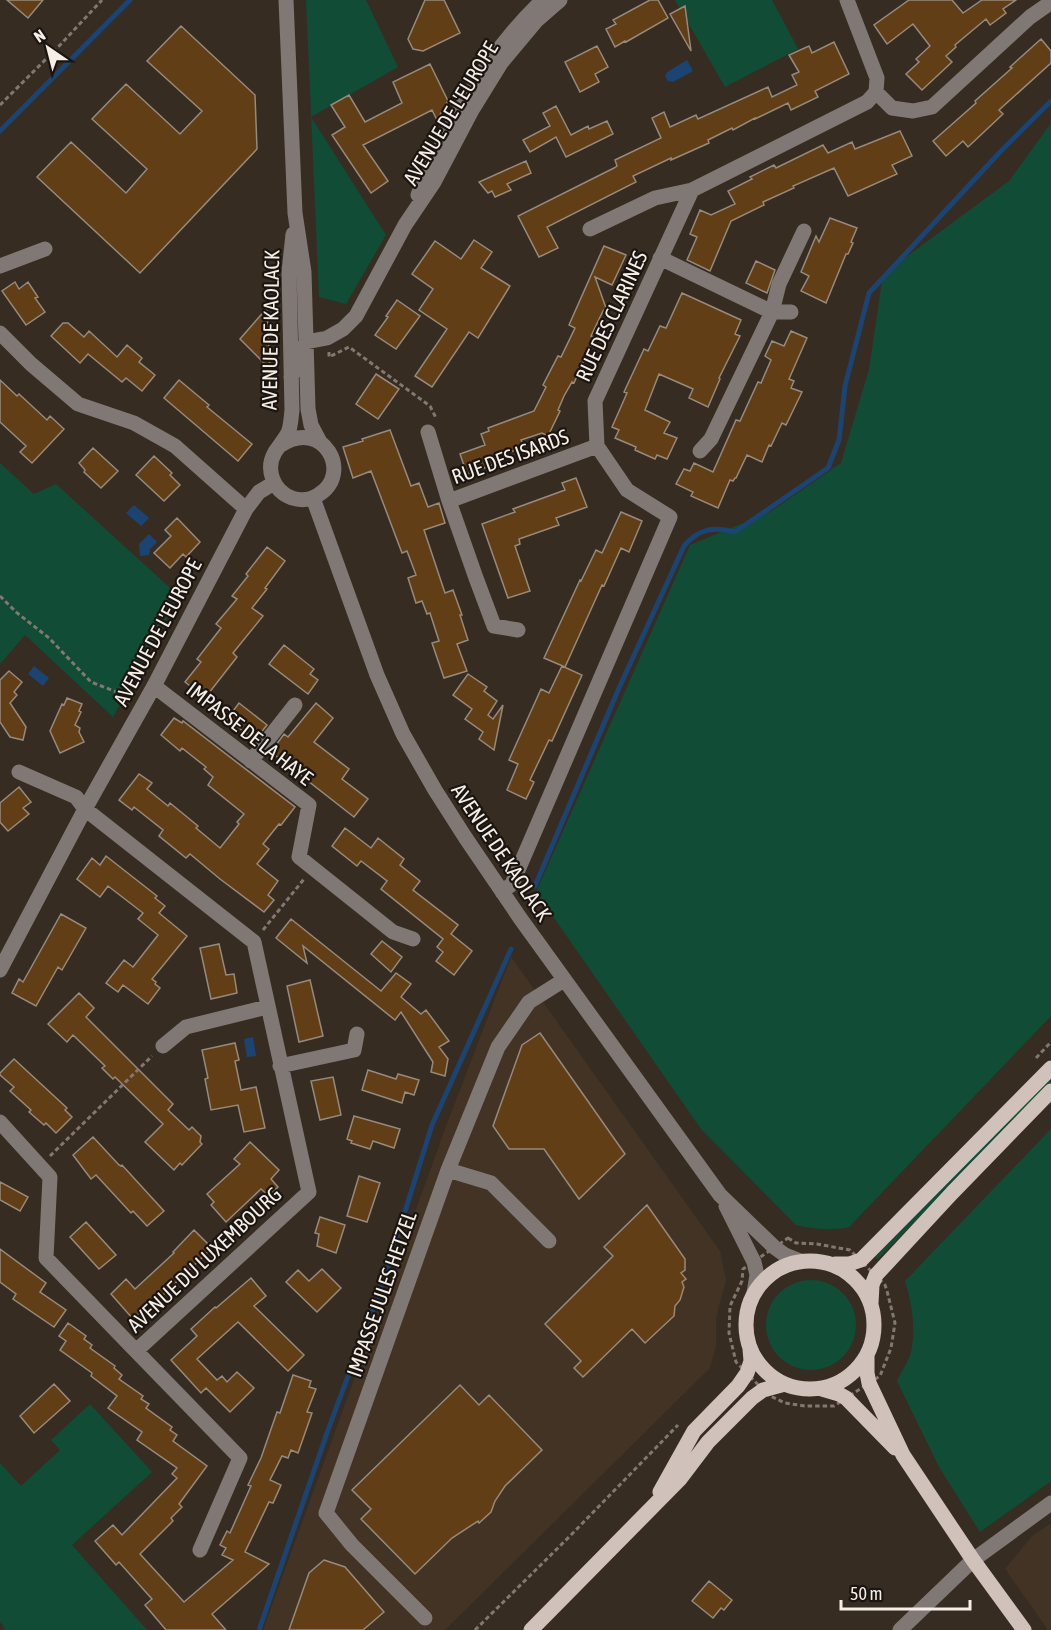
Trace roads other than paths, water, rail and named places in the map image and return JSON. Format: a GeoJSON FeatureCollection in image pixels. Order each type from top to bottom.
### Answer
{"type":"FeatureCollection","features":[{"type":"Feature","properties":{"kind":"main road"},"geometry":{"type":"LineString","coordinates":[[648,1512],[694,1431],[738,1386],[747,1373],[751,1361],[746,1326],[750,1303],[754,1293],[766,1278],[782,1267],[800,1262],[849,1264],[861,1260],[1051,1068]]}},
{"type":"Feature","properties":{"kind":"main road"},"geometry":{"type":"LineString","coordinates":[[871,1303],[872,1285],[876,1275],[1051,1091]]}},
{"type":"Feature","properties":{"kind":"main road"},"geometry":{"type":"LineString","coordinates":[[822,1389],[848,1377],[867,1356],[873,1339],[875,1321],[871,1303],[862,1286],[848,1272],[830,1263]]}},
{"type":"Feature","properties":{"kind":"main road"},"geometry":{"type":"LineString","coordinates":[[750,1349],[764,1370],[785,1384],[803,1389],[822,1389],[846,1398],[903,1455]]}},
{"type":"Feature","properties":{"kind":"main road"},"geometry":{"type":"LineString","coordinates":[[867,1356],[869,1383],[903,1455],[973,1560],[1024,1630]]}},
{"type":"Feature","properties":{"kind":"main road"},"geometry":{"type":"LineString","coordinates":[[531,1630],[680,1479],[708,1442],[752,1398],[763,1389],[785,1384]]}},
{"type":"Feature","properties":{"kind":"street","name":"AVENUE DE KAOLACK"},"geometry":{"type":"LineString","coordinates":[[286,0],[295,213],[304,272],[308,409],[311,425],[320,442]]}},
{"type":"Feature","properties":{"kind":"street","name":"AVENUE DE L'EUROPE"},"geometry":{"type":"LineString","coordinates":[[306,342],[327,338],[343,329],[356,316],[405,225],[425,178],[462,104],[510,33],[543,0]]}},
{"type":"Feature","properties":{"kind":"street","name":"AVENUE DE L'EUROPE"},"geometry":{"type":"LineString","coordinates":[[405,225],[434,182],[472,110],[501,63],[537,20],[560,0]]}},
{"type":"Feature","properties":{"kind":"street"},"geometry":{"type":"LineString","coordinates":[[590,230],[655,198],[692,190],[867,102],[876,92],[877,78],[847,0]]}},
{"type":"Feature","properties":{"kind":"street"},"geometry":{"type":"LineString","coordinates":[[876,92],[892,108],[913,111],[932,107],[1030,17],[1050,3]]}},
{"type":"Feature","properties":{"kind":"street","name":"RUE DES CLARINES"},"geometry":{"type":"LineString","coordinates":[[597,446],[595,401],[692,190]]}},
{"type":"Feature","properties":{"kind":"street","name":"AVENUE DE KAOLACK"},"geometry":{"type":"LineString","coordinates":[[274,483],[271,463],[274,453],[289,431],[292,410],[289,272],[295,213]]}},
{"type":"Feature","properties":{"kind":"street"},"geometry":{"type":"LineString","coordinates":[[700,451],[711,439],[772,312],[779,284],[804,231]]}},
{"type":"Feature","properties":{"kind":"street"},"geometry":{"type":"LineString","coordinates":[[0,266],[45,249]]}},
{"type":"Feature","properties":{"kind":"street"},"geometry":{"type":"LineString","coordinates":[[660,258],[772,312],[791,312]]}},
{"type":"Feature","properties":{"kind":"street"},"geometry":{"type":"LineString","coordinates":[[0,333],[31,364],[78,404],[134,423],[175,446],[246,509]]}},
{"type":"Feature","properties":{"kind":"street"},"geometry":{"type":"LineString","coordinates":[[291,377],[306,342]]}},
{"type":"Feature","properties":{"kind":"street"},"geometry":{"type":"LineString","coordinates":[[428,432],[449,501]]}},
{"type":"Feature","properties":{"kind":"street","name":"AVENUE DE KAOLACK"},"geometry":{"type":"LineString","coordinates":[[281,445],[290,439],[300,437],[320,442],[327,448],[332,457],[333,477],[322,493],[313,498],[376,675],[403,734],[459,828],[502,892],[720,1195],[754,1262],[757,1275],[754,1293]]}},
{"type":"Feature","properties":{"kind":"street"},"geometry":{"type":"LineString","coordinates":[[502,892],[512,884],[670,517],[627,490],[597,446]]}},
{"type":"Feature","properties":{"kind":"street","name":"RUE DES ISARDS"},"geometry":{"type":"LineString","coordinates":[[518,630],[494,626],[449,501],[597,446]]}},
{"type":"Feature","properties":{"kind":"street","name":"AVENUE DE L'EUROPE"},"geometry":{"type":"LineString","coordinates":[[0,970],[85,809],[154,686],[246,509],[259,492],[274,483]]}},
{"type":"Feature","properties":{"kind":"street"},"geometry":{"type":"LineString","coordinates":[[274,483],[287,496],[295,499],[313,498]]}},
{"type":"Feature","properties":{"kind":"street","name":"IMPASSE DE LA HAYE"},"geometry":{"type":"LineString","coordinates":[[154,686],[309,805],[299,858],[393,932],[413,939]]}},
{"type":"Feature","properties":{"kind":"street"},"geometry":{"type":"LineString","coordinates":[[251,760],[295,705]]}},
{"type":"Feature","properties":{"kind":"street"},"geometry":{"type":"LineString","coordinates":[[19,772],[76,797],[85,809]]}},
{"type":"Feature","properties":{"kind":"street","name":"AVENUE DU LUXEMBOURG"},"geometry":{"type":"LineString","coordinates":[[0,1122],[50,1177],[46,1258],[136,1351],[309,1192],[254,942],[85,809]]}},
{"type":"Feature","properties":{"kind":"street","name":"IMPASSE JULES HETZEL"},"geometry":{"type":"LineString","coordinates":[[425,1618],[352,1545],[327,1513],[448,1170],[498,1047],[528,1002],[564,980]]}},
{"type":"Feature","properties":{"kind":"street"},"geometry":{"type":"LineString","coordinates":[[163,1046],[186,1027],[267,1007]]}},
{"type":"Feature","properties":{"kind":"street"},"geometry":{"type":"LineString","coordinates":[[280,1066],[354,1050],[357,1034]]}},
{"type":"Feature","properties":{"kind":"street"},"geometry":{"type":"LineString","coordinates":[[448,1170],[491,1183],[549,1241]]}},
{"type":"Feature","properties":{"kind":"street","name":"AVENUE DE KAOLACK"},"geometry":{"type":"LineString","coordinates":[[720,1195],[774,1247],[800,1262]]}},
{"type":"Feature","properties":{"kind":"street"},"geometry":{"type":"LineString","coordinates":[[136,1351],[240,1458],[200,1550]]}},
{"type":"Feature","properties":{"kind":"street"},"geometry":{"type":"LineString","coordinates":[[900,1630],[973,1560],[1051,1503]]}},
{"type":"Feature","properties":{"kind":"water"},"geometry":{"type":"Polygon","coordinates":[[[687,60],[693,71],[673,82],[668,81],[665,76],[667,72],[687,60]]]}},
{"type":"Feature","properties":{"kind":"water"},"geometry":{"type":"Polygon","coordinates":[[[134,505],[149,518],[141,526],[126,513],[134,505]]]}},
{"type":"Feature","properties":{"kind":"water"},"geometry":{"type":"Polygon","coordinates":[[[149,534],[157,542],[150,549],[149,555],[140,556],[139,544],[149,534]]]}},
{"type":"Feature","properties":{"kind":"water"},"geometry":{"type":"Polygon","coordinates":[[[34,666],[49,678],[43,686],[28,674],[34,666]]]}},
{"type":"Feature","properties":{"kind":"water"},"geometry":{"type":"Polygon","coordinates":[[[253,1037],[256,1056],[247,1057],[244,1039],[253,1037]]]}},
{"type":"Feature","properties":{"kind":"waterway"},"geometry":{"type":"LineString","coordinates":[[0,131],[130,0]]}},
{"type":"Feature","properties":{"kind":"waterway"},"geometry":{"type":"LineString","coordinates":[[535,886],[619,688],[684,546],[689,540],[707,530],[720,529],[735,532],[828,468],[839,440],[845,386],[869,293],[1000,152],[1051,101]]}},
{"type":"Feature","properties":{"kind":"waterway"},"geometry":{"type":"LineString","coordinates":[[259,1630],[328,1430],[382,1285],[432,1125],[511,949]]}}]}
